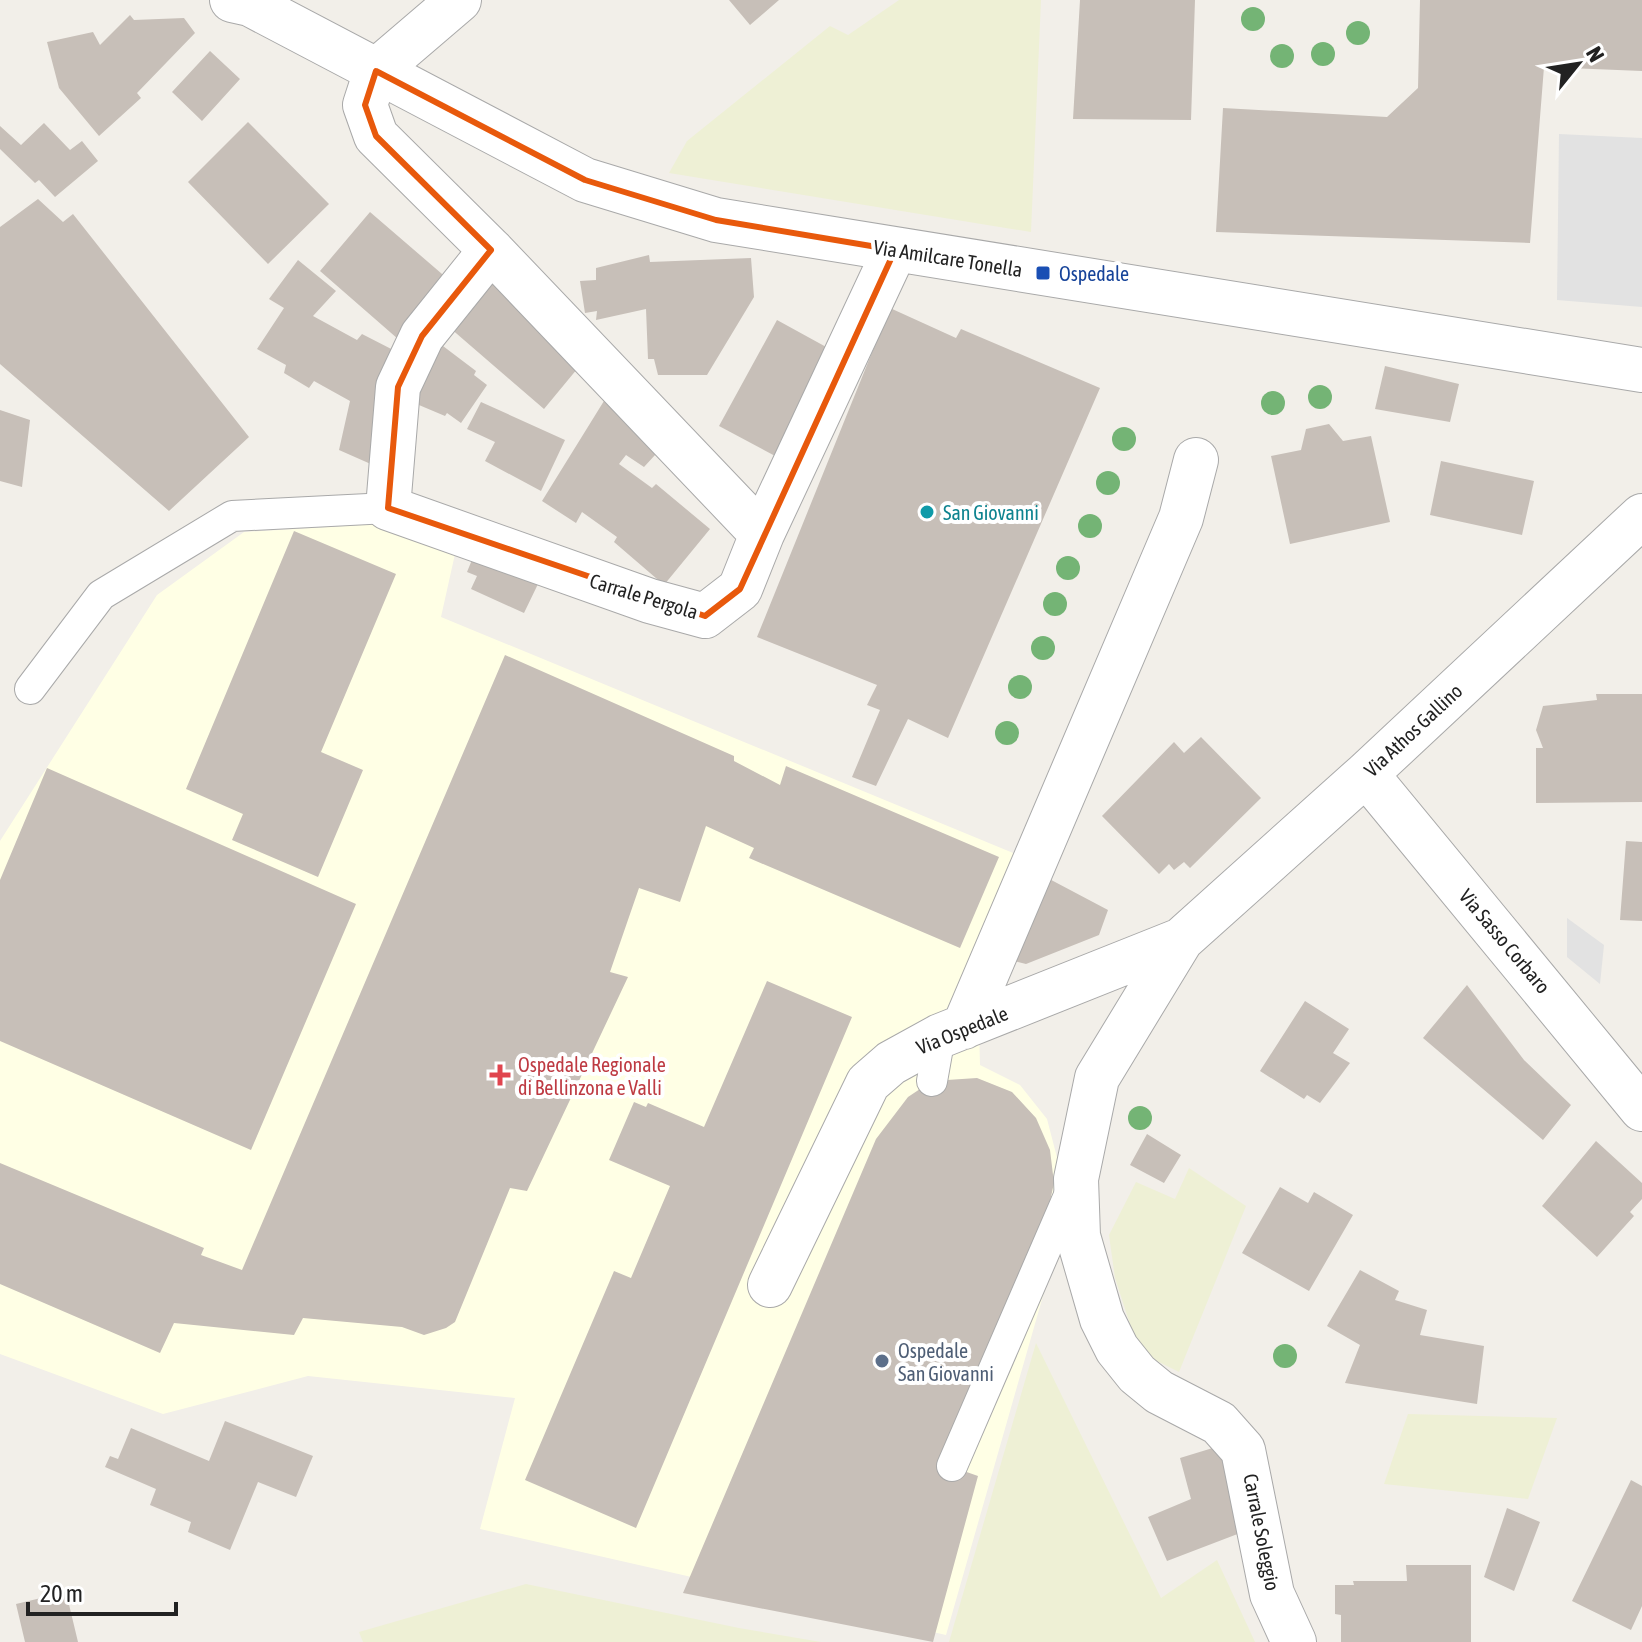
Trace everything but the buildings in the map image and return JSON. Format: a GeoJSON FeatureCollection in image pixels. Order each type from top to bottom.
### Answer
{"type":"FeatureCollection","features":[{"type":"Feature","properties":{"kind":"street","name":"Via Amilcare Tonella"},"geometry":{"type":"LineString","coordinates":[[232,0],[250,4],[585,180],[716,220],[1642,370]]}},
{"type":"Feature","properties":{"kind":"street"},"geometry":{"type":"LineString","coordinates":[[459,0],[376,71],[365,105],[376,136],[491,250],[762,534],[895,250]]}},
{"type":"Feature","properties":{"kind":"street"},"geometry":{"type":"LineString","coordinates":[[388,508],[398,387],[422,336],[491,250]]}},
{"type":"Feature","properties":{"kind":"street"},"geometry":{"type":"LineString","coordinates":[[952,1031],[1181,518],[1196,460]]}},
{"type":"Feature","properties":{"kind":"street","name":"Carrale Pergola"},"geometry":{"type":"LineString","coordinates":[[388,508],[650,601],[705,616],[740,589],[762,534]]}},
{"type":"Feature","properties":{"kind":"street","name":"Via Athos Gallino"},"geometry":{"type":"LineString","coordinates":[[1181,940],[1366,774],[1642,516]]}},
{"type":"Feature","properties":{"kind":"street","name":"Via Sasso Corbaro"},"geometry":{"type":"LineString","coordinates":[[1366,774],[1642,1109]]}},
{"type":"Feature","properties":{"kind":"street","name":"Via Ospedale"},"geometry":{"type":"LineString","coordinates":[[770,1285],[868,1083],[891,1063],[952,1031],[1181,940]]}},
{"type":"Feature","properties":{"kind":"street","name":"Carrale Soleggio"},"geometry":{"type":"LineString","coordinates":[[1181,940],[1097,1078],[1076,1179],[1078,1236],[1102,1319],[1117,1349],[1137,1374],[1159,1392],[1219,1423],[1243,1450],[1272,1594],[1294,1642]]}},
{"type":"Feature","properties":{"kind":"lane"},"geometry":{"type":"LineString","coordinates":[[30,689],[101,595],[232,516],[388,508]]}},
{"type":"Feature","properties":{"kind":"lane"},"geometry":{"type":"LineString","coordinates":[[932,1081],[952,1031]]}},
{"type":"Feature","properties":{"kind":"lane"},"geometry":{"type":"LineString","coordinates":[[952,1466],[1076,1179]]}},
{"type":"Feature","properties":{"kind":"highlighted area"},"geometry":{"type":"Polygon","coordinates":[[[376,71],[585,180],[716,220],[895,250],[740,589],[705,616],[388,508],[398,387],[422,336],[491,250],[376,136],[365,105],[376,71]]]}},
{"type":"Feature","properties":{"kind":"shaded area"},"geometry":{"type":"Polygon","coordinates":[[[899,0],[1041,0],[1031,232],[669,173],[687,141],[830,26],[848,35],[899,0]]]}},
{"type":"Feature","properties":{"kind":"shaded area"},"geometry":{"type":"Polygon","coordinates":[[[1559,134],[1642,138],[1642,307],[1557,300],[1559,134]]]}},
{"type":"Feature","properties":{"kind":"shaded area","name":"Ospedale Regionale di Bellinzona e Valli"},"geometry":{"type":"Polygon","coordinates":[[[395,523],[457,545],[441,617],[1028,859],[978,990],[980,1065],[1020,1085],[1047,1119],[1060,1169],[1063,1226],[946,1635],[480,1529],[515,1398],[308,1376],[163,1414],[0,1354],[0,841],[157,595],[244,532],[395,523]]]}},
{"type":"Feature","properties":{"kind":"shaded area"},"geometry":{"type":"Polygon","coordinates":[[[1567,918],[1604,945],[1600,984],[1567,957],[1567,918]]]}},
{"type":"Feature","properties":{"kind":"shaded area"},"geometry":{"type":"Polygon","coordinates":[[[1189,1168],[1246,1206],[1179,1372],[1139,1352],[1115,1278],[1109,1235],[1136,1182],[1175,1199],[1189,1168]]]}},
{"type":"Feature","properties":{"kind":"shaded area"},"geometry":{"type":"Polygon","coordinates":[[[1036,1343],[1161,1598],[1217,1560],[1255,1642],[949,1642],[1036,1343]]]}},
{"type":"Feature","properties":{"kind":"shaded area"},"geometry":{"type":"Polygon","coordinates":[[[1408,1414],[1557,1418],[1528,1499],[1384,1484],[1408,1414]]]}},
{"type":"Feature","properties":{"kind":"shaded area"},"geometry":{"type":"Polygon","coordinates":[[[526,1584],[821,1642],[363,1642],[359,1632],[526,1584]]]}},
{"type":"Feature","properties":{"kind":"place","name":"Ospedale"},"geometry":{"type":"Point","coordinates":[1043,273]}},
{"type":"Feature","properties":{"kind":"place","name":"San Giovanni"},"geometry":{"type":"Point","coordinates":[927,512]}},
{"type":"Feature","properties":{"kind":"place","name":"Ospedale Regionale di Bellinzona e Valli"},"geometry":{"type":"Point","coordinates":[500,1075]}},
{"type":"Feature","properties":{"kind":"place","name":"Ospedale San Giovanni"},"geometry":{"type":"Point","coordinates":[882,1361]}}]}
